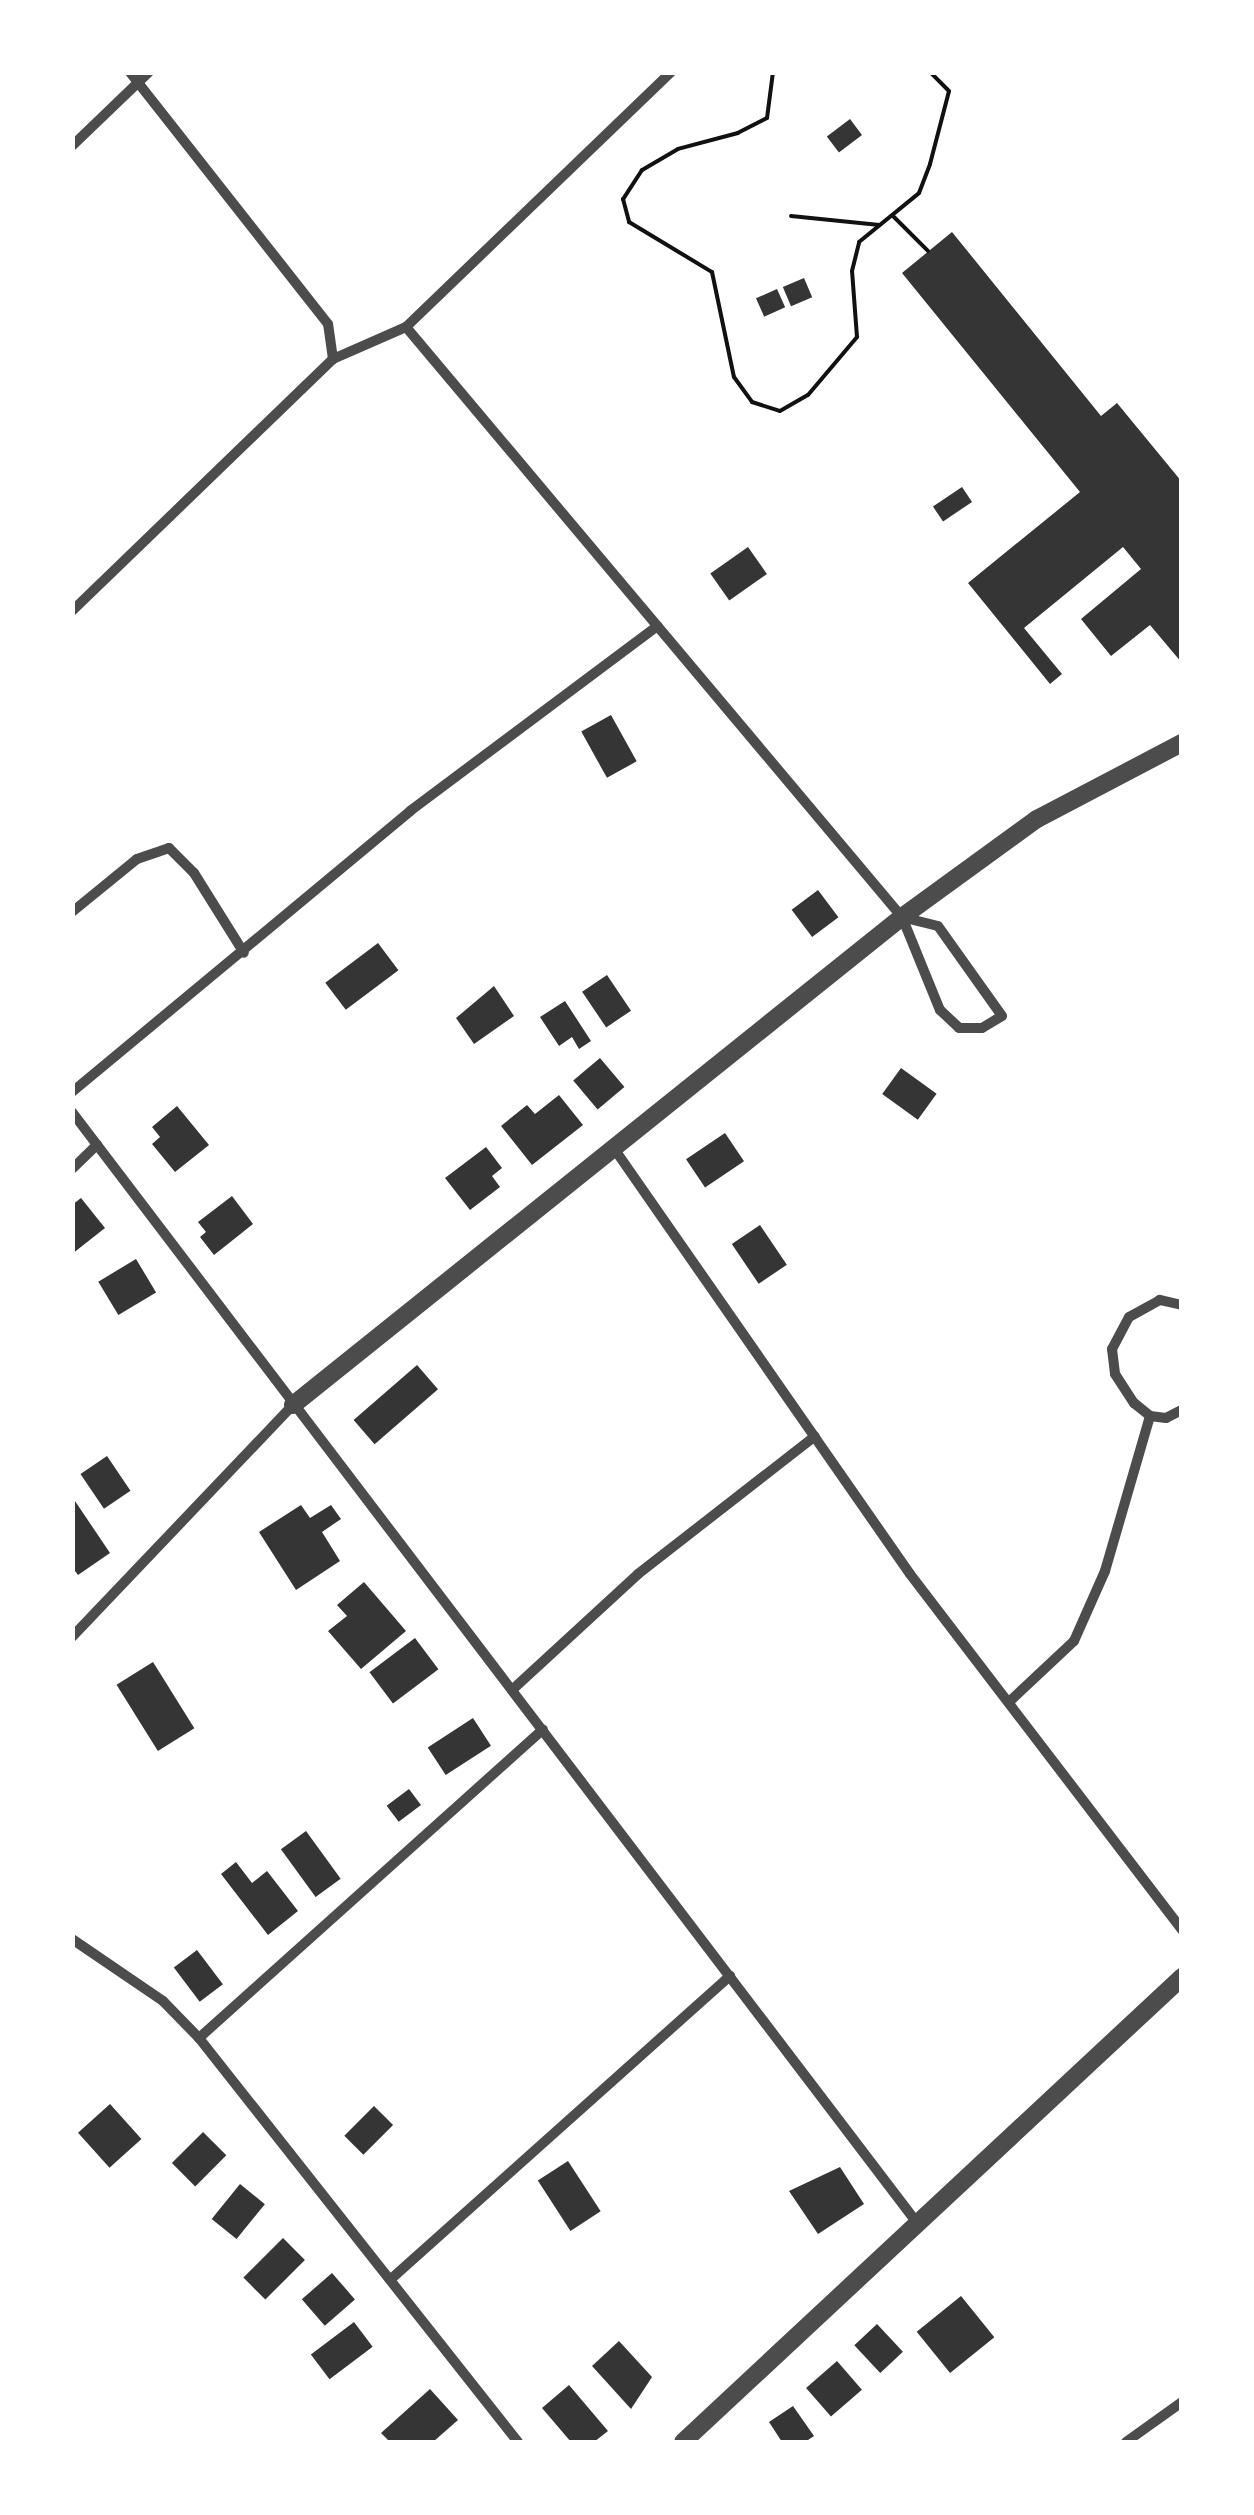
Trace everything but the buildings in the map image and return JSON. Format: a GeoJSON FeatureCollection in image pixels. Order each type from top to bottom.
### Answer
{"type":"FeatureCollection","features":[{"type":"Feature","properties":{"kind":"street"},"geometry":{"type":"LineString","coordinates":[[130,72],[328,324],[333,360]]}},
{"type":"Feature","properties":{"kind":"street"},"geometry":{"type":"LineString","coordinates":[[72,146],[148,72]]}},
{"type":"Feature","properties":{"kind":"street"},"geometry":{"type":"LineString","coordinates":[[72,612],[333,360],[406,328],[671,72]]}},
{"type":"Feature","properties":{"kind":"street"},"geometry":{"type":"LineString","coordinates":[[406,328],[902,916],[940,1010],[959,1028],[982,1028],[1002,1016],[938,926],[902,916]]}},
{"type":"Feature","properties":{"kind":"street"},"geometry":{"type":"LineString","coordinates":[[72,1092],[410,811],[657,626]]}},
{"type":"Feature","properties":{"kind":"street"},"geometry":{"type":"LineString","coordinates":[[72,1637],[293,1405],[613,1147],[902,916],[1037,819],[1182,743]]}},
{"type":"Feature","properties":{"kind":"street"},"geometry":{"type":"LineString","coordinates":[[72,912],[136,859],[168,848],[194,874],[244,952]]}},
{"type":"Feature","properties":{"kind":"street"},"geometry":{"type":"LineString","coordinates":[[72,1112],[918,2224]]}},
{"type":"Feature","properties":{"kind":"street"},"geometry":{"type":"LineString","coordinates":[[72,1169],[97,1145]]}},
{"type":"Feature","properties":{"kind":"street"},"geometry":{"type":"LineString","coordinates":[[613,1147],[814,1436],[1182,1930]]}},
{"type":"Feature","properties":{"kind":"street"},"geometry":{"type":"LineString","coordinates":[[1182,1305],[1160,1300],[1128,1317],[1112,1349],[1115,1374],[1150,1416],[1166,1418],[1182,1410]]}},
{"type":"Feature","properties":{"kind":"street"},"geometry":{"type":"LineString","coordinates":[[1010,1702],[1074,1641],[1105,1571],[1150,1416]]}},
{"type":"Feature","properties":{"kind":"street"},"geometry":{"type":"LineString","coordinates":[[512,1690],[638,1574],[814,1436]]}},
{"type":"Feature","properties":{"kind":"street"},"geometry":{"type":"LineString","coordinates":[[199,2038],[543,1729]]}},
{"type":"Feature","properties":{"kind":"street"},"geometry":{"type":"LineString","coordinates":[[72,1939],[163,2001],[199,2038],[518,2442]]}},
{"type":"Feature","properties":{"kind":"street"},"geometry":{"type":"LineString","coordinates":[[391,2279],[730,1976]]}},
{"type":"Feature","properties":{"kind":"street"},"geometry":{"type":"LineString","coordinates":[[683,2442],[1182,1977]]}},
{"type":"Feature","properties":{"kind":"street"},"geometry":{"type":"LineString","coordinates":[[1126,2442],[1182,2402]]}},
{"type":"Feature","properties":{"kind":"path"},"geometry":{"type":"LineString","coordinates":[[774,72],[766,118],[738,134],[678,149],[642,170],[622,199],[629,222],[712,272],[734,377],[752,402],[780,411],[808,395],[858,337],[852,271],[860,242],[919,192],[950,91],[930,72]]}},
{"type":"Feature","properties":{"kind":"path"},"geometry":{"type":"LineString","coordinates":[[791,216],[882,226]]}},
{"type":"Feature","properties":{"kind":"path"},"geometry":{"type":"LineString","coordinates":[[894,217],[928,252]]}}]}
